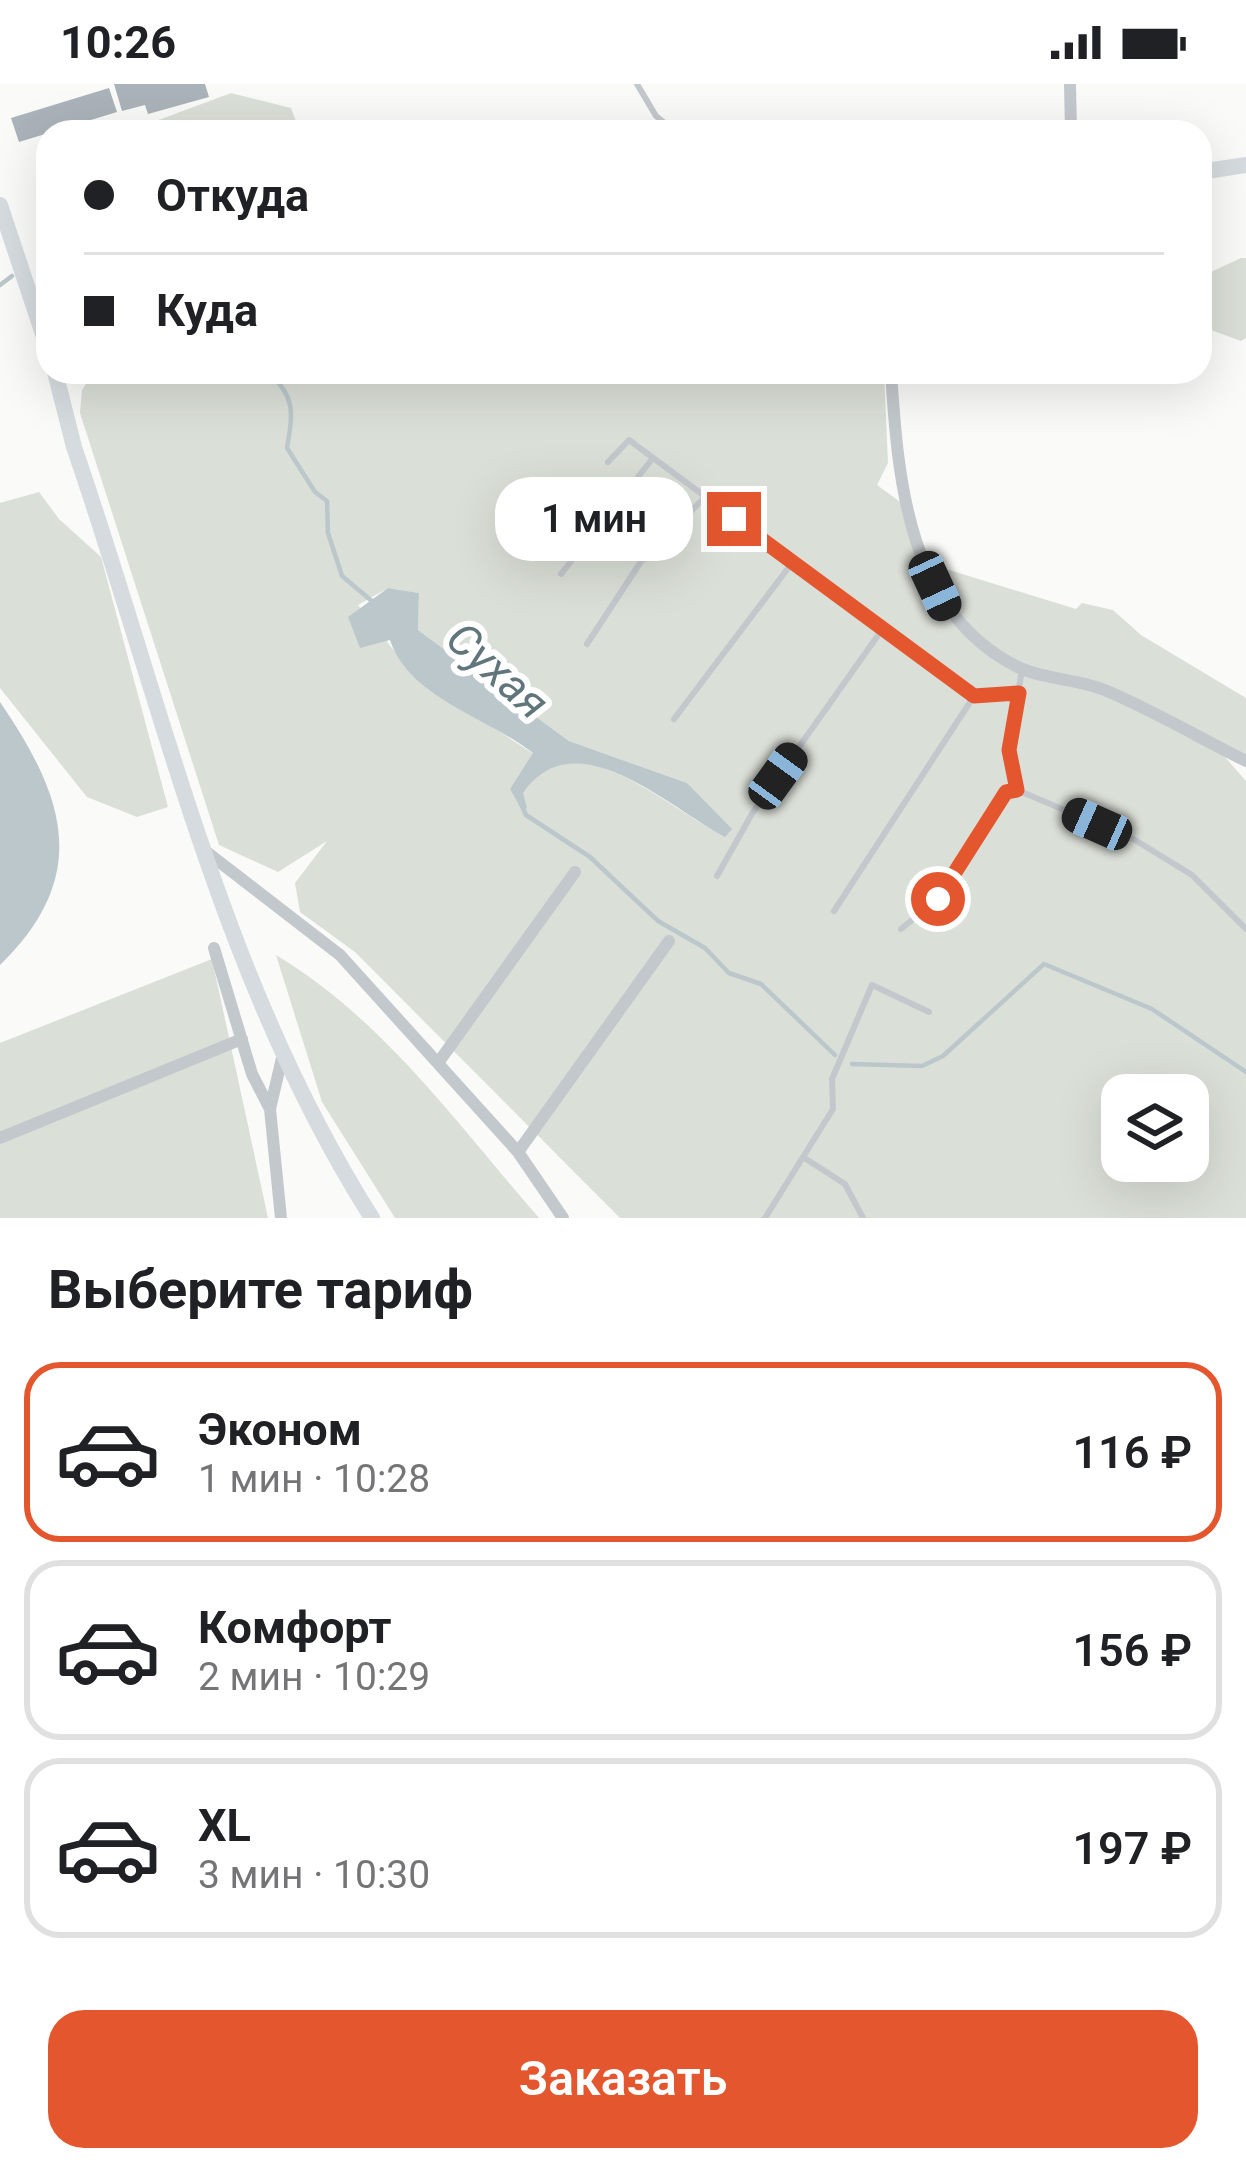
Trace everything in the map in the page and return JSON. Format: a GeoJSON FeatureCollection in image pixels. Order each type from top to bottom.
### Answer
{"type":"FeatureCollection","features":[{"type":"Feature","properties":{"kind":"main road"},"geometry":{"type":"LineString","coordinates":[[1212,170],[1246,165]]}},
{"type":"Feature","properties":{"kind":"main road"},"geometry":{"type":"LineString","coordinates":[[0,206],[36,313]]}},
{"type":"Feature","properties":{"kind":"main road"},"geometry":{"type":"LineString","coordinates":[[58,384],[202,850],[282,1058],[372,1218]]}},
{"type":"Feature","properties":{"kind":"street"},"geometry":{"type":"LineString","coordinates":[[1070,84],[1071,120]]}},
{"type":"Feature","properties":{"kind":"street"},"geometry":{"type":"LineString","coordinates":[[892,384],[896,467],[922,557],[948,615],[977,643],[1022,669],[1102,688],[1246,761]]}},
{"type":"Feature","properties":{"kind":"street"},"geometry":{"type":"LineString","coordinates":[[202,850],[340,955],[518,1152],[563,1218]]}},
{"type":"Feature","properties":{"kind":"street"},"geometry":{"type":"LineString","coordinates":[[438,1063],[574,872]]}},
{"type":"Feature","properties":{"kind":"street"},"geometry":{"type":"LineString","coordinates":[[518,1152],[669,941]]}},
{"type":"Feature","properties":{"kind":"street"},"geometry":{"type":"LineString","coordinates":[[214,948],[270,1109],[281,1218]]}},
{"type":"Feature","properties":{"kind":"street"},"geometry":{"type":"LineString","coordinates":[[0,1138],[242,1039]]}},
{"type":"Feature","properties":{"kind":"street"},"geometry":{"type":"LineString","coordinates":[[270,1109],[282,1058]]}},
{"type":"Feature","properties":{"kind":"lane"},"geometry":{"type":"LineString","coordinates":[[637,84],[661,120]]}},
{"type":"Feature","properties":{"kind":"lane"},"geometry":{"type":"LineString","coordinates":[[608,462],[628,440],[974,696],[1019,693]]}},
{"type":"Feature","properties":{"kind":"lane"},"geometry":{"type":"LineString","coordinates":[[561,574],[653,458]]}},
{"type":"Feature","properties":{"kind":"lane"},"geometry":{"type":"LineString","coordinates":[[587,644],[640,563],[705,497]]}},
{"type":"Feature","properties":{"kind":"lane"},"geometry":{"type":"LineString","coordinates":[[674,719],[792,563]]}},
{"type":"Feature","properties":{"kind":"lane"},"geometry":{"type":"LineString","coordinates":[[717,876],[753,812],[881,631]]}},
{"type":"Feature","properties":{"kind":"lane"},"geometry":{"type":"LineString","coordinates":[[1017,790],[1009,750],[1022,669]]}},
{"type":"Feature","properties":{"kind":"lane"},"geometry":{"type":"LineString","coordinates":[[834,911],[974,696]]}},
{"type":"Feature","properties":{"kind":"lane"},"geometry":{"type":"LineString","coordinates":[[901,929],[938,899],[1006,792],[1017,790],[1154,852],[1192,875],[1246,929]]}},
{"type":"Feature","properties":{"kind":"lane"},"geometry":{"type":"LineString","coordinates":[[766,1218],[833,1109],[832,1079],[872,985],[929,1012]]}},
{"type":"Feature","properties":{"kind":"lane"},"geometry":{"type":"LineString","coordinates":[[806,1159],[844,1184],[863,1218]]}},
{"type":"Feature","properties":{"kind":"shaded area"},"geometry":{"type":"Polygon","coordinates":[[[231,93],[291,108],[296,120],[159,120],[231,93]]]}},
{"type":"Feature","properties":{"kind":"shaded area"},"geometry":{"type":"Polygon","coordinates":[[[1246,258],[1246,338],[1241,341],[1212,330],[1212,271],[1246,258]]]}},
{"type":"Feature","properties":{"kind":"shaded area"},"geometry":{"type":"Polygon","coordinates":[[[86,384],[885,384],[888,463],[877,485],[903,504],[917,560],[1076,609],[1082,603],[1113,610],[1141,635],[1246,698],[1246,758],[1211,741],[1246,781],[1246,1218],[620,1218],[355,952],[300,912],[295,883],[327,841],[278,872],[219,845],[80,413],[86,384]],[[388,588],[358,605],[415,677],[534,754],[510,789],[522,793],[544,772],[568,763],[595,766],[622,775],[725,836],[687,783],[569,741],[418,630],[419,593],[388,588]]]}},
{"type":"Feature","properties":{"kind":"shaded area"},"geometry":{"type":"Polygon","coordinates":[[[39,492],[59,519],[101,557],[168,807],[137,817],[87,797],[0,688],[0,503],[39,492]]]}},
{"type":"Feature","properties":{"kind":"shaded area"},"geometry":{"type":"Polygon","coordinates":[[[388,588],[419,593],[418,630],[569,741],[687,783],[732,829],[725,837],[622,775],[594,766],[568,764],[544,772],[523,793],[527,808],[522,810],[510,789],[533,753],[432,692],[400,660],[390,640],[360,648],[348,617],[388,588]]]}},
{"type":"Feature","properties":{"kind":"shaded area"},"geometry":{"type":"Polygon","coordinates":[[[0,702],[40,771],[59,835],[58,867],[48,899],[29,932],[0,965],[0,702]]]}},
{"type":"Feature","properties":{"kind":"shaded area"},"geometry":{"type":"Polygon","coordinates":[[[276,955],[315,981],[385,1042],[539,1218],[395,1218],[322,1102],[276,955]]]}},
{"type":"Feature","properties":{"kind":"shaded area"},"geometry":{"type":"Polygon","coordinates":[[[212,959],[268,1218],[0,1218],[0,1043],[212,959]]]}},
{"type":"Feature","properties":{"kind":"building"},"geometry":{"type":"Polygon","coordinates":[[[114,84],[205,84],[209,97],[148,114],[145,105],[122,111],[114,84]]]}},
{"type":"Feature","properties":{"kind":"building"},"geometry":{"type":"Polygon","coordinates":[[[109,88],[117,112],[91,120],[36,120],[36,137],[19,142],[11,118],[109,88]]]}},
{"type":"Feature","properties":{"kind":"waterway","name":"Сухая"},"geometry":{"type":"LineString","coordinates":[[0,285],[12,276]]}},
{"type":"Feature","properties":{"kind":"waterway","name":"Сухая"},"geometry":{"type":"LineString","coordinates":[[279,384],[290,406],[287,448],[315,492],[327,501],[328,533],[342,576],[373,602]]}},
{"type":"Feature","properties":{"kind":"waterway","name":"Сухая"},"geometry":{"type":"LineString","coordinates":[[521,804],[526,815],[590,857],[658,921],[705,948],[729,973],[761,984],[835,1055]]}},
{"type":"Feature","properties":{"kind":"waterway","name":"Сухая"},"geometry":{"type":"LineString","coordinates":[[852,1064],[922,1066],[943,1056],[1044,964],[1152,1009],[1246,1072]]}},
{"type":"Feature","properties":{"kind":"route"},"geometry":{"type":"LineString","coordinates":[[734,519],[974,696],[1019,693],[1009,750],[1017,790],[1006,792],[938,899]]}}]}
